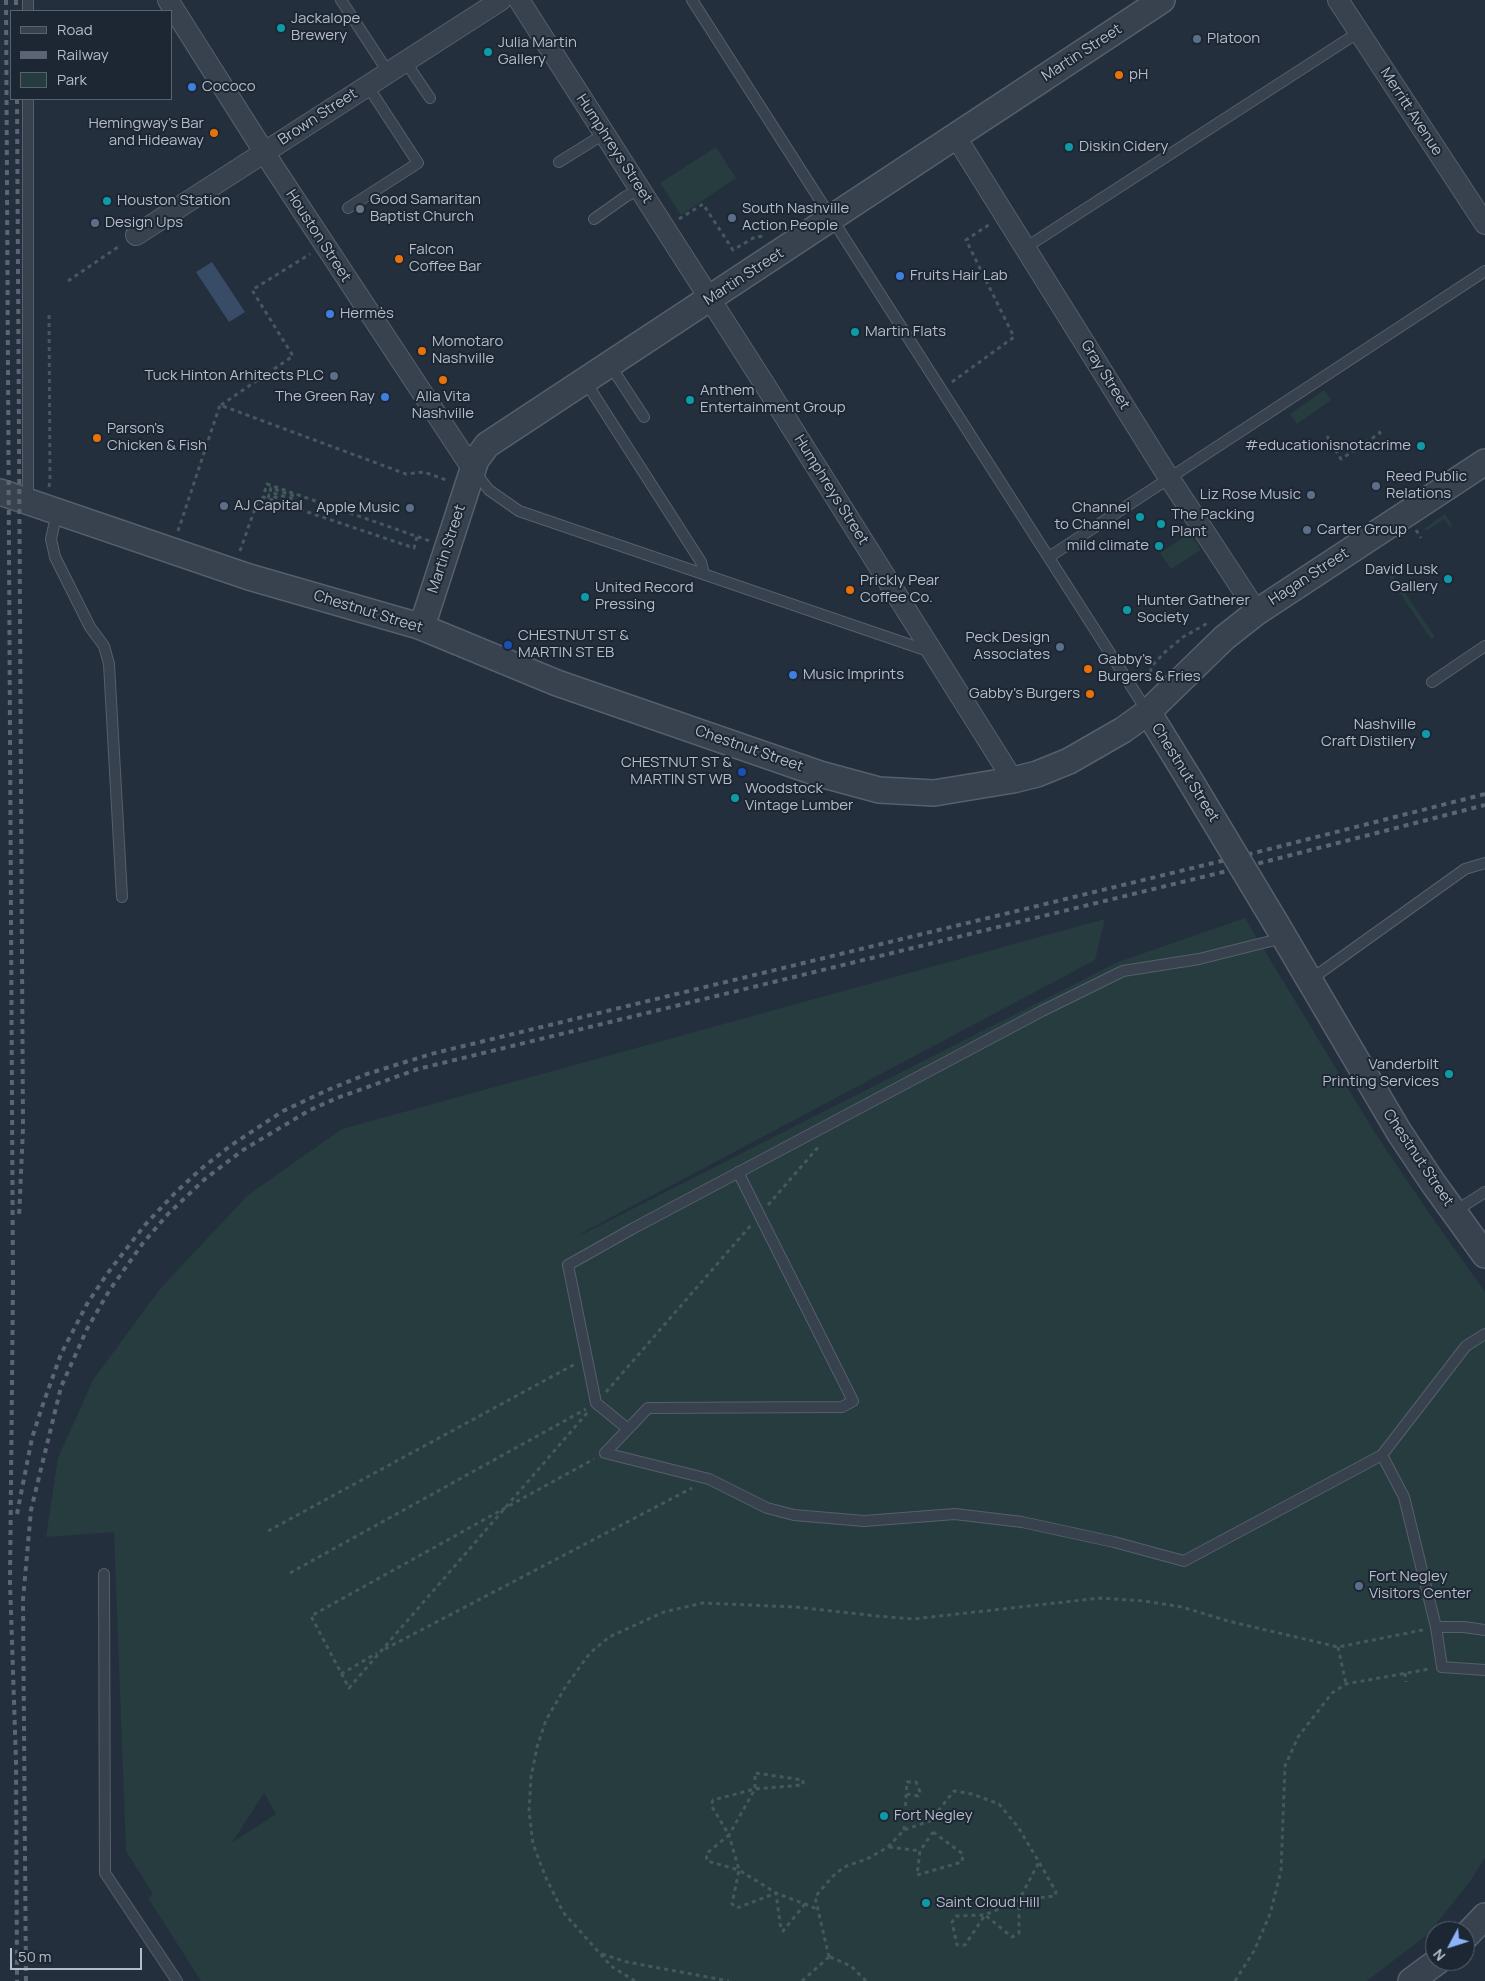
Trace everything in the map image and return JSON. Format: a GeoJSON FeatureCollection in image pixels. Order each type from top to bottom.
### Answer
{"type":"FeatureCollection","features":[{"type":"Feature","properties":{"kind":"street","name":"Houston Street"},"geometry":{"type":"LineString","coordinates":[[168,0],[264,152],[473,470]]}},
{"type":"Feature","properties":{"kind":"street","name":"Brown Street"},"geometry":{"type":"LineString","coordinates":[[136,235],[501,0]]}},
{"type":"Feature","properties":{"kind":"street","name":"Humphreys Street"},"geometry":{"type":"LineString","coordinates":[[519,0],[934,653],[1012,780]]}},
{"type":"Feature","properties":{"kind":"street","name":"Martin Street"},"geometry":{"type":"LineString","coordinates":[[419,626],[426,614],[473,470],[480,452],[487,444],[1162,0]]}},
{"type":"Feature","properties":{"kind":"street","name":"Merritt Avenue"},"geometry":{"type":"LineString","coordinates":[[1338,0],[1485,224]]}},
{"type":"Feature","properties":{"kind":"street","name":"Gray Street"},"geometry":{"type":"LineString","coordinates":[[956,136],[1170,479],[1257,612]]}},
{"type":"Feature","properties":{"kind":"street","name":"Hagan Street"},"geometry":{"type":"LineString","coordinates":[[1142,702],[1257,612],[1485,462]]}},
{"type":"Feature","properties":{"kind":"street","name":"Chestnut Street"},"geometry":{"type":"LineString","coordinates":[[0,492],[249,577],[419,626],[557,683],[820,774],[879,790],[934,793],[1037,774],[1069,761],[1123,730],[1142,702],[1399,1132],[1485,1254]]}},
{"type":"Feature","properties":{"kind":"street"},"geometry":{"type":"LineString","coordinates":[[1475,1926],[1485,1916]]}},
{"type":"Feature","properties":{"kind":"street"},"geometry":{"type":"LineString","coordinates":[[1411,1981],[1425,1971]]}},
{"type":"Feature","properties":{"kind":"lane"},"geometry":{"type":"LineString","coordinates":[[341,0],[388,72]]}},
{"type":"Feature","properties":{"kind":"lane"},"geometry":{"type":"LineString","coordinates":[[692,0],[1142,702]]}},
{"type":"Feature","properties":{"kind":"lane"},"geometry":{"type":"LineString","coordinates":[[1025,248],[1358,32]]}},
{"type":"Feature","properties":{"kind":"lane"},"geometry":{"type":"LineString","coordinates":[[406,61],[430,98]]}},
{"type":"Feature","properties":{"kind":"lane"},"geometry":{"type":"LineString","coordinates":[[348,208],[418,163],[367,85]]}},
{"type":"Feature","properties":{"kind":"lane"},"geometry":{"type":"LineString","coordinates":[[28,100],[28,502]]}},
{"type":"Feature","properties":{"kind":"lane"},"geometry":{"type":"LineString","coordinates":[[559,162],[604,134]]}},
{"type":"Feature","properties":{"kind":"lane"},"geometry":{"type":"LineString","coordinates":[[594,219],[624,196],[640,189]]}},
{"type":"Feature","properties":{"kind":"lane"},"geometry":{"type":"LineString","coordinates":[[1049,557],[1485,271]]}},
{"type":"Feature","properties":{"kind":"lane"},"geometry":{"type":"LineString","coordinates":[[610,364],[644,417]]}},
{"type":"Feature","properties":{"kind":"lane"},"geometry":{"type":"LineString","coordinates":[[585,380],[701,562],[704,574]]}},
{"type":"Feature","properties":{"kind":"lane"},"geometry":{"type":"LineString","coordinates":[[473,470],[489,490],[519,511],[934,653]]}},
{"type":"Feature","properties":{"kind":"lane"},"geometry":{"type":"LineString","coordinates":[[57,512],[51,539],[55,557],[90,627],[104,646],[109,664],[122,897]]}},
{"type":"Feature","properties":{"kind":"lane"},"geometry":{"type":"LineString","coordinates":[[1432,682],[1485,646]]}},
{"type":"Feature","properties":{"kind":"lane"},"geometry":{"type":"LineString","coordinates":[[1309,980],[1464,869],[1485,863]]}},
{"type":"Feature","properties":{"kind":"lane"},"geometry":{"type":"LineString","coordinates":[[628,1429],[596,1403],[568,1265],[738,1172],[1042,1011],[1123,971],[1199,958],[1280,931]]}},
{"type":"Feature","properties":{"kind":"lane"},"geometry":{"type":"LineString","coordinates":[[738,1172],[853,1402],[842,1407],[648,1408],[605,1453],[709,1479],[767,1508],[794,1515],[864,1521],[955,1514],[1022,1522],[1114,1542],[1184,1561],[1382,1455],[1466,1346],[1485,1334]]}},
{"type":"Feature","properties":{"kind":"lane"},"geometry":{"type":"LineString","coordinates":[[1454,1212],[1485,1192]]}},
{"type":"Feature","properties":{"kind":"lane"},"geometry":{"type":"LineString","coordinates":[[1382,1455],[1404,1497],[1436,1627],[1442,1667],[1485,1670]]}},
{"type":"Feature","properties":{"kind":"lane"},"geometry":{"type":"LineString","coordinates":[[104,1574],[105,1873],[177,1981]]}},
{"type":"Feature","properties":{"kind":"lane"},"geometry":{"type":"LineString","coordinates":[[1436,1627],[1464,1627],[1485,1630]]}},
{"type":"Feature","properties":{"kind":"path"},"geometry":{"type":"LineString","coordinates":[[678,220],[703,204],[733,250],[755,237]]}},
{"type":"Feature","properties":{"kind":"path"},"geometry":{"type":"LineString","coordinates":[[942,390],[1014,337],[966,240],[1005,215]]}},
{"type":"Feature","properties":{"kind":"path"},"geometry":{"type":"LineString","coordinates":[[68,281],[136,235]]}},
{"type":"Feature","properties":{"kind":"path"},"geometry":{"type":"LineString","coordinates":[[178,530],[220,405],[293,356],[252,290],[311,253]]}},
{"type":"Feature","properties":{"kind":"path"},"geometry":{"type":"LineString","coordinates":[[48,488],[50,480],[49,311]]}},
{"type":"Feature","properties":{"kind":"path"},"geometry":{"type":"LineString","coordinates":[[220,405],[406,474],[424,472],[451,481]]}},
{"type":"Feature","properties":{"kind":"path"},"geometry":{"type":"LineString","coordinates":[[1327,436],[1341,458],[1380,433],[1378,430]]}},
{"type":"Feature","properties":{"kind":"path"},"geometry":{"type":"LineString","coordinates":[[417,537],[414,548],[263,497],[267,484],[426,540]]}},
{"type":"Feature","properties":{"kind":"path"},"geometry":{"type":"LineString","coordinates":[[268,498],[269,495],[292,503],[293,499],[270,492],[271,488],[294,496],[295,494]]}},
{"type":"Feature","properties":{"kind":"path"},"geometry":{"type":"LineString","coordinates":[[240,551],[258,500]]}},
{"type":"Feature","properties":{"kind":"path"},"geometry":{"type":"LineString","coordinates":[[1142,702],[1149,683],[1151,667],[1171,645],[1216,618]]}},
{"type":"Feature","properties":{"kind":"path"},"geometry":{"type":"LineString","coordinates":[[268,1531],[587,1358]]}},
{"type":"Feature","properties":{"kind":"path"},"geometry":{"type":"LineString","coordinates":[[290,1573],[596,1403]]}},
{"type":"Feature","properties":{"kind":"path"},"geometry":{"type":"LineString","coordinates":[[349,1688],[311,1616],[605,1453]]}},
{"type":"Feature","properties":{"kind":"path"},"geometry":{"type":"LineString","coordinates":[[341,1674],[709,1479]]}},
{"type":"Feature","properties":{"kind":"path"},"geometry":{"type":"LineString","coordinates":[[635,1981],[611,1966],[562,1912],[533,1844],[530,1811],[531,1777],[537,1747],[546,1720],[566,1686],[590,1653],[609,1637],[664,1612],[703,1603],[796,1606],[913,1619],[1100,1598],[1144,1600],[1182,1607],[1228,1621],[1338,1647],[1436,1627]]}},
{"type":"Feature","properties":{"kind":"path"},"geometry":{"type":"LineString","coordinates":[[1338,1647],[1346,1684]]}},
{"type":"Feature","properties":{"kind":"path"},"geometry":{"type":"LineString","coordinates":[[1235,1981],[1254,1950],[1270,1914],[1279,1880],[1281,1871],[1285,1766],[1298,1737],[1332,1694],[1346,1684],[1442,1667]]}},
{"type":"Feature","properties":{"kind":"path"},"geometry":{"type":"LineString","coordinates":[[1405,1673],[1406,1682]]}},
{"type":"Feature","properties":{"kind":"path"},"geometry":{"type":"LineString","coordinates":[[776,1893],[738,1908],[732,1904],[739,1870],[729,1835],[711,1805],[713,1800],[755,1789],[803,1785],[804,1780],[755,1773],[755,1789],[729,1835],[706,1854],[707,1861],[739,1870],[776,1893],[818,1909]]}},
{"type":"Feature","properties":{"kind":"path"},"geometry":{"type":"LineString","coordinates":[[904,1830],[907,1794],[908,1782],[916,1782],[920,1792],[918,1796],[907,1794]]}},
{"type":"Feature","properties":{"kind":"path"},"geometry":{"type":"LineString","coordinates":[[829,1957],[815,1896],[832,1876],[844,1867],[869,1858],[888,1847],[904,1830],[930,1821],[954,1791],[972,1794],[999,1804],[1018,1827],[1056,1892],[1055,1896],[1019,1900],[985,1914],[956,1916],[952,1922],[956,1945],[965,1945],[985,1914]]}},
{"type":"Feature","properties":{"kind":"path"},"geometry":{"type":"LineString","coordinates":[[933,1832],[963,1854],[962,1862],[917,1875],[920,1851],[933,1832]]}},
{"type":"Feature","properties":{"kind":"path"},"geometry":{"type":"LineString","coordinates":[[888,1847],[920,1851]]}},
{"type":"Feature","properties":{"kind":"path"},"geometry":{"type":"LineString","coordinates":[[985,1914],[1012,1938],[1019,1932],[1019,1900],[1039,1862]]}},
{"type":"Feature","properties":{"kind":"path"},"geometry":{"type":"LineString","coordinates":[[776,1893],[781,1930],[783,1931],[805,1904]]}},
{"type":"Feature","properties":{"kind":"path"},"geometry":{"type":"LineString","coordinates":[[599,1953],[627,1962],[729,1981]]}},
{"type":"Feature","properties":{"kind":"path"},"geometry":{"type":"LineString","coordinates":[[802,1981],[829,1957]]}},
{"type":"Feature","properties":{"kind":"path"},"geometry":{"type":"LineString","coordinates":[[829,1957],[851,1966],[866,1981]]}},
{"type":"Feature","properties":{"kind":"green space"},"geometry":{"type":"Polygon","coordinates":[[[1052,87],[1053,90],[991,130],[989,128],[1052,87]]]}},
{"type":"Feature","properties":{"kind":"green space"},"geometry":{"type":"Polygon","coordinates":[[[716,147],[736,178],[681,215],[660,183],[716,147]]]}},
{"type":"Feature","properties":{"kind":"green space"},"geometry":{"type":"Polygon","coordinates":[[[1324,390],[1331,400],[1297,424],[1290,414],[1324,390]]]}},
{"type":"Feature","properties":{"kind":"green space"},"geometry":{"type":"Polygon","coordinates":[[[1445,514],[1452,525],[1450,527],[1444,519],[1426,531],[1424,529],[1445,514]]]}},
{"type":"Feature","properties":{"kind":"green space"},"geometry":{"type":"Polygon","coordinates":[[[1190,533],[1201,550],[1171,569],[1160,553],[1190,533]]]}},
{"type":"Feature","properties":{"kind":"green space"},"geometry":{"type":"Polygon","coordinates":[[[1392,574],[1435,637],[1431,639],[1389,577],[1392,574]]]}},
{"type":"Feature","properties":{"kind":"green space","name":"Fort Negley"},"geometry":{"type":"Polygon","coordinates":[[[1245,918],[1375,1133],[1485,1292],[1485,1858],[1469,1883],[1438,1921],[1425,1921],[1425,1937],[1367,1981],[201,1981],[148,1898],[153,1894],[126,1851],[114,1532],[46,1537],[58,1458],[93,1380],[160,1289],[248,1195],[342,1129],[1105,919],[1095,960],[581,1235],[1118,962],[1245,918]],[[264,1793],[233,1841],[276,1814],[264,1793]]]}},
{"type":"Feature","properties":{"kind":"water"},"geometry":{"type":"Polygon","coordinates":[[[212,262],[245,312],[229,322],[196,272],[212,262]]]}},
{"type":"Feature","properties":{"kind":"railway"},"geometry":{"type":"LineString","coordinates":[[6,0],[13,1283],[10,1582],[16,1761],[17,1981]]}},
{"type":"Feature","properties":{"kind":"railway"},"geometry":{"type":"LineString","coordinates":[[16,0],[16,10]]}},
{"type":"Feature","properties":{"kind":"railway"},"geometry":{"type":"LineString","coordinates":[[17,100],[23,1128],[19,1218]]}},
{"type":"Feature","properties":{"kind":"railway"},"geometry":{"type":"LineString","coordinates":[[17,1514],[32,1438],[42,1407],[61,1354],[87,1304],[107,1274],[144,1226],[175,1193],[230,1146],[283,1111],[367,1074],[431,1054],[1254,853],[1485,794]]}},
{"type":"Feature","properties":{"kind":"railway"},"geometry":{"type":"LineString","coordinates":[[26,1981],[23,1600],[31,1510],[61,1387],[87,1329],[109,1291],[143,1243],[168,1214],[205,1179],[243,1150],[310,1110],[337,1098],[418,1069],[1264,862],[1485,805]]}},
{"type":"Feature","properties":{"kind":"place","name":"Jackalope Brewery"},"geometry":{"type":"Point","coordinates":[281,28]}},
{"type":"Feature","properties":{"kind":"place","name":"Platoon"},"geometry":{"type":"Point","coordinates":[1197,39]}},
{"type":"Feature","properties":{"kind":"place","name":"Julia Martin Gallery"},"geometry":{"type":"Point","coordinates":[488,52]}},
{"type":"Feature","properties":{"kind":"place","name":"pH"},"geometry":{"type":"Point","coordinates":[1119,75]}},
{"type":"Feature","properties":{"kind":"place","name":"Cococo"},"geometry":{"type":"Point","coordinates":[192,87]}},
{"type":"Feature","properties":{"kind":"place","name":"Hemingway's Bar and Hideaway"},"geometry":{"type":"Point","coordinates":[214,133]}},
{"type":"Feature","properties":{"kind":"place","name":"Diskin Cidery"},"geometry":{"type":"Point","coordinates":[1069,147]}},
{"type":"Feature","properties":{"kind":"place","name":"Houston Station"},"geometry":{"type":"Point","coordinates":[107,201]}},
{"type":"Feature","properties":{"kind":"place","name":"Good Samaritan Baptist Church"},"geometry":{"type":"Point","coordinates":[360,209]}},
{"type":"Feature","properties":{"kind":"place","name":"South Nashville Action People"},"geometry":{"type":"Point","coordinates":[732,218]}},
{"type":"Feature","properties":{"kind":"place","name":"Design Ups"},"geometry":{"type":"Point","coordinates":[95,223]}},
{"type":"Feature","properties":{"kind":"place","name":"Falcon Coffee Bar"},"geometry":{"type":"Point","coordinates":[399,259]}},
{"type":"Feature","properties":{"kind":"place","name":"Fruits Hair Lab"},"geometry":{"type":"Point","coordinates":[900,276]}},
{"type":"Feature","properties":{"kind":"place","name":"Hermès"},"geometry":{"type":"Point","coordinates":[330,314]}},
{"type":"Feature","properties":{"kind":"place","name":"Martin Flats"},"geometry":{"type":"Point","coordinates":[855,332]}},
{"type":"Feature","properties":{"kind":"place","name":"Momotaro Nashville"},"geometry":{"type":"Point","coordinates":[422,351]}},
{"type":"Feature","properties":{"kind":"place","name":"Tuck Hinton Arhitects PLC"},"geometry":{"type":"Point","coordinates":[334,376]}},
{"type":"Feature","properties":{"kind":"place","name":"Alla Vita Nashville"},"geometry":{"type":"Point","coordinates":[443,380]}},
{"type":"Feature","properties":{"kind":"place","name":"The Green Ray"},"geometry":{"type":"Point","coordinates":[385,397]}},
{"type":"Feature","properties":{"kind":"place","name":"Anthem Entertainment Group"},"geometry":{"type":"Point","coordinates":[690,400]}},
{"type":"Feature","properties":{"kind":"place","name":"Parson's Chicken & Fish"},"geometry":{"type":"Point","coordinates":[97,438]}},
{"type":"Feature","properties":{"kind":"place","name":"#educationisnotacrime"},"geometry":{"type":"Point","coordinates":[1421,446]}},
{"type":"Feature","properties":{"kind":"place","name":"Reed Public Relations"},"geometry":{"type":"Point","coordinates":[1376,486]}},
{"type":"Feature","properties":{"kind":"place","name":"Liz Rose Music"},"geometry":{"type":"Point","coordinates":[1311,495]}},
{"type":"Feature","properties":{"kind":"place","name":"AJ Capital"},"geometry":{"type":"Point","coordinates":[224,506]}},
{"type":"Feature","properties":{"kind":"place","name":"Apple Music"},"geometry":{"type":"Point","coordinates":[410,508]}},
{"type":"Feature","properties":{"kind":"place","name":"Channel to Channel"},"geometry":{"type":"Point","coordinates":[1140,517]}},
{"type":"Feature","properties":{"kind":"place","name":"The Packing Plant"},"geometry":{"type":"Point","coordinates":[1161,524]}},
{"type":"Feature","properties":{"kind":"place","name":"Carter Group"},"geometry":{"type":"Point","coordinates":[1307,530]}},
{"type":"Feature","properties":{"kind":"place","name":"mild climate"},"geometry":{"type":"Point","coordinates":[1159,546]}},
{"type":"Feature","properties":{"kind":"place","name":"David Lusk Gallery"},"geometry":{"type":"Point","coordinates":[1448,579]}},
{"type":"Feature","properties":{"kind":"place","name":"Prickly Pear Coffee Co."},"geometry":{"type":"Point","coordinates":[850,590]}},
{"type":"Feature","properties":{"kind":"place","name":"United Record Pressing"},"geometry":{"type":"Point","coordinates":[585,597]}},
{"type":"Feature","properties":{"kind":"place","name":"Hunter Gatherer Society"},"geometry":{"type":"Point","coordinates":[1127,610]}},
{"type":"Feature","properties":{"kind":"place","name":"CHESTNUT ST & MARTIN ST EB"},"geometry":{"type":"Point","coordinates":[508,645]}},
{"type":"Feature","properties":{"kind":"place","name":"Peck Design Associates"},"geometry":{"type":"Point","coordinates":[1060,647]}},
{"type":"Feature","properties":{"kind":"place","name":"Gabby's Burgers & Fries"},"geometry":{"type":"Point","coordinates":[1088,669]}},
{"type":"Feature","properties":{"kind":"place","name":"Music Imprints"},"geometry":{"type":"Point","coordinates":[793,675]}},
{"type":"Feature","properties":{"kind":"place","name":"Gabby's Burgers"},"geometry":{"type":"Point","coordinates":[1090,694]}},
{"type":"Feature","properties":{"kind":"place","name":"Nashville Craft Distilery"},"geometry":{"type":"Point","coordinates":[1426,734]}},
{"type":"Feature","properties":{"kind":"place","name":"CHESTNUT ST & MARTIN ST WB"},"geometry":{"type":"Point","coordinates":[742,772]}},
{"type":"Feature","properties":{"kind":"place","name":"Woodstock Vintage Lumber"},"geometry":{"type":"Point","coordinates":[735,798]}},
{"type":"Feature","properties":{"kind":"place","name":"Vanderbilt Printing Services"},"geometry":{"type":"Point","coordinates":[1449,1074]}},
{"type":"Feature","properties":{"kind":"place","name":"Fort Negley Visitors Center"},"geometry":{"type":"Point","coordinates":[1359,1586]}},
{"type":"Feature","properties":{"kind":"place","name":"Fort Negley"},"geometry":{"type":"Point","coordinates":[884,1816]}},
{"type":"Feature","properties":{"kind":"place","name":"Saint Cloud Hill"},"geometry":{"type":"Point","coordinates":[926,1903]}}]}
